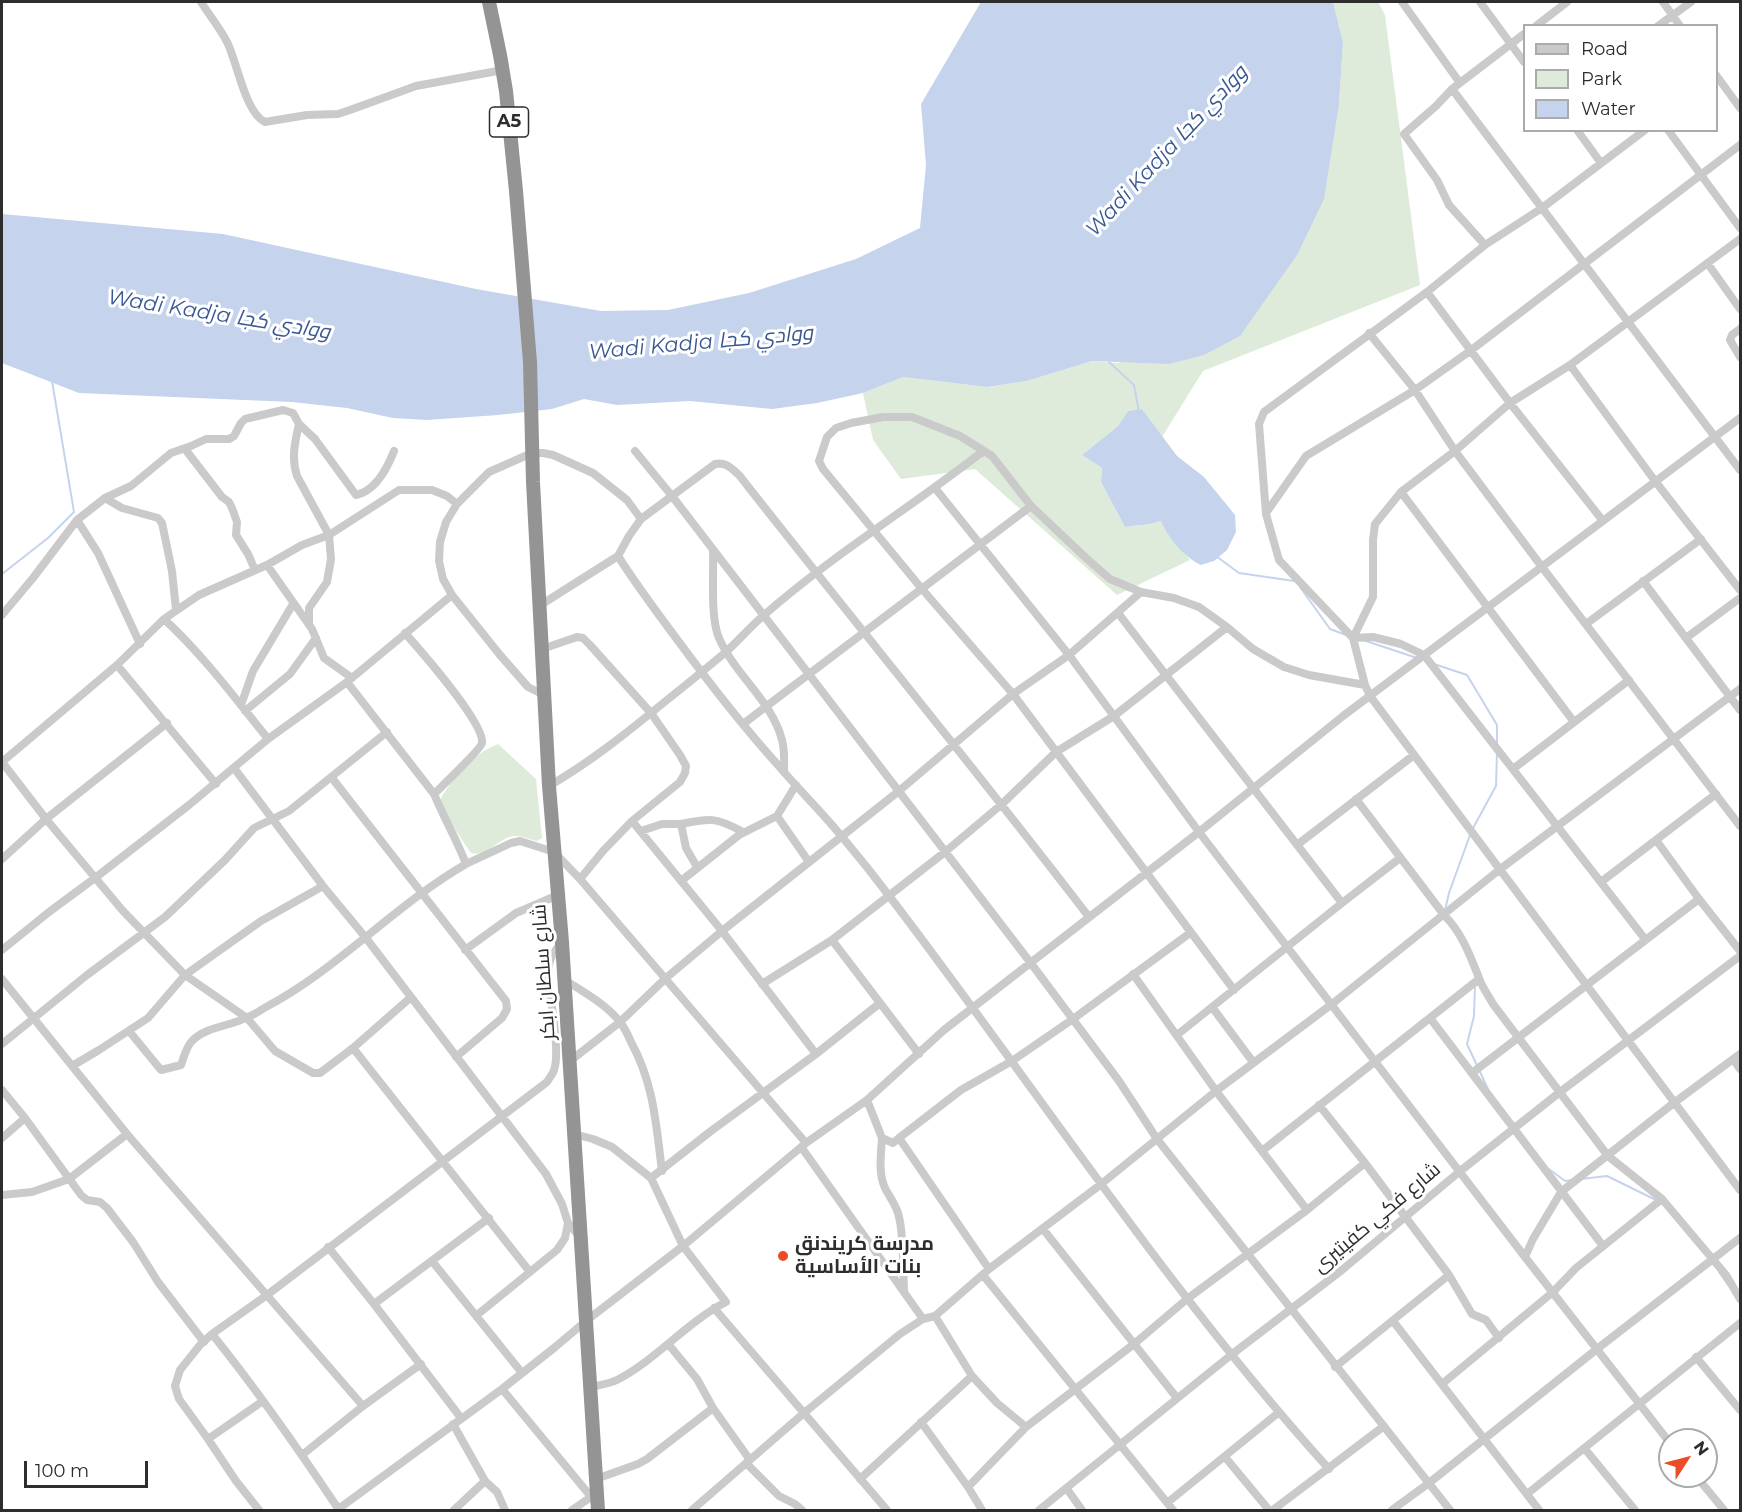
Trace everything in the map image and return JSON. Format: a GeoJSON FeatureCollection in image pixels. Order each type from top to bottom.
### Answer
{"type":"FeatureCollection","features":[{"type":"Feature","properties":{"kind":"highway","name":"A5"},"geometry":{"type":"LineString","coordinates":[[489,2],[503,70]]}},
{"type":"Feature","properties":{"kind":"highway","name":"شارع سلطان ابكر"},"geometry":{"type":"LineString","coordinates":[[503,70],[529,351],[549,786],[565,980],[596,1479],[595,1504]]}},
{"type":"Feature","properties":{"kind":"street"},"geometry":{"type":"LineString","coordinates":[[201,2],[227,42],[238,76],[253,108],[260,120],[265,122],[307,115],[338,114],[416,86],[503,70]]}},
{"type":"Feature","properties":{"kind":"street"},"geometry":{"type":"LineString","coordinates":[[1402,2],[1460,83]]}},
{"type":"Feature","properties":{"kind":"street"},"geometry":{"type":"LineString","coordinates":[[1480,2],[1523,61]]}},
{"type":"Feature","properties":{"kind":"street"},"geometry":{"type":"LineString","coordinates":[[1539,24],[1567,2]]}},
{"type":"Feature","properties":{"kind":"street"},"geometry":{"type":"LineString","coordinates":[[1663,2],[1679,24]]}},
{"type":"Feature","properties":{"kind":"street"},"geometry":{"type":"LineString","coordinates":[[1661,24],[1691,2]]}},
{"type":"Feature","properties":{"kind":"street"},"geometry":{"type":"LineString","coordinates":[[1485,245],[1449,205],[1437,180],[1404,134],[1452,89],[1523,35]]}},
{"type":"Feature","properties":{"kind":"street"},"geometry":{"type":"LineString","coordinates":[[1718,78],[1740,108]]}},
{"type":"Feature","properties":{"kind":"street"},"geometry":{"type":"LineString","coordinates":[[1452,89],[1740,470]]}},
{"type":"Feature","properties":{"kind":"street"},"geometry":{"type":"LineString","coordinates":[[1578,132],[1601,163]]}},
{"type":"Feature","properties":{"kind":"street"},"geometry":{"type":"LineString","coordinates":[[1643,132],[1542,208],[1485,245],[1427,292],[1264,412],[1259,424],[1266,514],[1279,560],[1353,638],[1370,696],[1740,1190]]}},
{"type":"Feature","properties":{"kind":"street"},"geometry":{"type":"LineString","coordinates":[[1669,132],[1740,228]]}},
{"type":"Feature","properties":{"kind":"street"},"geometry":{"type":"LineString","coordinates":[[1266,514],[1306,456],[1415,390],[1470,351],[1740,145]]}},
{"type":"Feature","properties":{"kind":"street"},"geometry":{"type":"LineString","coordinates":[[1353,638],[1373,597],[1372,540],[1376,524],[1401,492],[1455,451],[1510,403],[1570,365],[1740,239]]}},
{"type":"Feature","properties":{"kind":"street"},"geometry":{"type":"LineString","coordinates":[[1708,264],[1740,309]]}},
{"type":"Feature","properties":{"kind":"street"},"geometry":{"type":"LineString","coordinates":[[1427,292],[1470,351],[1603,521]]}},
{"type":"Feature","properties":{"kind":"street"},"geometry":{"type":"LineString","coordinates":[[1740,329],[1732,335],[1730,340],[1740,357]]}},
{"type":"Feature","properties":{"kind":"street"},"geometry":{"type":"LineString","coordinates":[[1369,333],[1415,390],[1455,451],[1740,826]]}},
{"type":"Feature","properties":{"kind":"street"},"geometry":{"type":"LineString","coordinates":[[1570,365],[1655,481],[1740,590]]}},
{"type":"Feature","properties":{"kind":"street"},"geometry":{"type":"LineString","coordinates":[[2,615],[77,520],[105,498],[131,486],[171,453],[206,439],[229,440],[246,419],[276,411],[290,411],[295,415],[299,424],[315,439],[356,495],[364,494],[376,481],[390,462],[394,452]]}},
{"type":"Feature","properties":{"kind":"street"},"geometry":{"type":"LineString","coordinates":[[1234,990],[1013,694],[823,469],[819,461],[827,437],[836,428],[883,417],[912,417],[960,436],[992,456],[1031,507],[1110,579],[1141,592],[1174,598],[1199,607],[1253,649],[1284,667],[1309,675],[1365,685]]}},
{"type":"Feature","properties":{"kind":"street"},"geometry":{"type":"LineString","coordinates":[[212,1334],[302,1455],[338,1510],[502,1389],[683,1246],[804,1145],[867,1100],[944,1030],[1370,696],[1740,418]]}},
{"type":"Feature","properties":{"kind":"street"},"geometry":{"type":"LineString","coordinates":[[299,424],[294,446],[294,467],[329,535],[331,559],[327,582],[309,608],[309,625]]}},
{"type":"Feature","properties":{"kind":"street"},"geometry":{"type":"LineString","coordinates":[[186,448],[220,495],[229,502],[236,519],[236,535],[255,570]]}},
{"type":"Feature","properties":{"kind":"street"},"geometry":{"type":"LineString","coordinates":[[635,451],[810,674],[1030,962],[1119,1081],[1157,1139],[1450,1510]]}},
{"type":"Feature","properties":{"kind":"street"},"geometry":{"type":"LineString","coordinates":[[549,786],[600,754],[726,652],[763,616],[816,573],[984,452]]}},
{"type":"Feature","properties":{"kind":"street"},"geometry":{"type":"LineString","coordinates":[[544,695],[528,687],[452,595],[443,579],[439,561],[440,542],[446,522],[457,504],[489,472],[532,453],[553,455],[593,472],[627,500],[641,519]]}},
{"type":"Feature","properties":{"kind":"street"},"geometry":{"type":"LineString","coordinates":[[539,606],[618,556],[641,519],[715,464],[729,465],[1002,804],[1089,917]]}},
{"type":"Feature","properties":{"kind":"street"},"geometry":{"type":"LineString","coordinates":[[935,488],[1069,655],[1199,832],[1658,1428]]}},
{"type":"Feature","properties":{"kind":"street"},"geometry":{"type":"LineString","coordinates":[[410,998],[353,1048],[320,1072],[313,1072],[275,1051],[247,1018],[185,975],[144,934],[46,819],[2,762],[117,665],[164,619],[199,595],[267,565],[302,545],[329,535],[399,490],[432,490],[447,496],[457,504]]}},
{"type":"Feature","properties":{"kind":"street"},"geometry":{"type":"LineString","coordinates":[[1401,492],[1574,722]]}},
{"type":"Feature","properties":{"kind":"street"},"geometry":{"type":"LineString","coordinates":[[105,498],[122,508],[158,518],[162,523],[172,571],[176,610]]}},
{"type":"Feature","properties":{"kind":"street"},"geometry":{"type":"LineString","coordinates":[[743,724],[1031,507]]}},
{"type":"Feature","properties":{"kind":"street"},"geometry":{"type":"LineString","coordinates":[[77,520],[99,553],[140,644]]}},
{"type":"Feature","properties":{"kind":"street"},"geometry":{"type":"LineString","coordinates":[[1586,624],[1701,539]]}},
{"type":"Feature","properties":{"kind":"street"},"geometry":{"type":"LineString","coordinates":[[713,551],[715,622],[719,637],[726,652],[776,723],[784,748],[784,772]]}},
{"type":"Feature","properties":{"kind":"street"},"geometry":{"type":"LineString","coordinates":[[618,556],[701,672],[784,772],[842,837],[889,896],[1012,1061],[1100,1185],[1187,1299],[1278,1413],[1329,1469]]}},
{"type":"Feature","properties":{"kind":"street"},"geometry":{"type":"LineString","coordinates":[[267,565],[309,625],[324,658],[349,680],[434,794],[466,864]]}},
{"type":"Feature","properties":{"kind":"street"},"geometry":{"type":"LineString","coordinates":[[1643,581],[1740,710]]}},
{"type":"Feature","properties":{"kind":"street"},"geometry":{"type":"LineString","coordinates":[[570,1062],[620,1022],[666,978],[722,931],[899,791],[1013,694],[1069,655],[1141,592]]}},
{"type":"Feature","properties":{"kind":"street"},"geometry":{"type":"LineString","coordinates":[[2,950],[216,784],[268,739],[349,680],[452,595]]}},
{"type":"Feature","properties":{"kind":"street"},"geometry":{"type":"LineString","coordinates":[[1686,638],[1740,598]]}},
{"type":"Feature","properties":{"kind":"street"},"geometry":{"type":"LineString","coordinates":[[243,708],[253,671],[293,604]]}},
{"type":"Feature","properties":{"kind":"street"},"geometry":{"type":"LineString","coordinates":[[1118,613],[1342,903]]}},
{"type":"Feature","properties":{"kind":"street"},"geometry":{"type":"LineString","coordinates":[[164,619],[183,637],[268,739]]}},
{"type":"Feature","properties":{"kind":"street"},"geometry":{"type":"LineString","coordinates":[[762,984],[832,940],[945,852],[1002,804],[1056,752],[1114,716],[1227,627]]}},
{"type":"Feature","properties":{"kind":"street"},"geometry":{"type":"LineString","coordinates":[[405,633],[472,716],[482,736],[480,749],[434,794]]}},
{"type":"Feature","properties":{"kind":"street"},"geometry":{"type":"LineString","coordinates":[[1353,638],[1374,637],[1401,644],[1424,655],[1645,939]]}},
{"type":"Feature","properties":{"kind":"street"},"geometry":{"type":"LineString","coordinates":[[243,708],[290,674],[316,638]]}},
{"type":"Feature","properties":{"kind":"street"},"geometry":{"type":"LineString","coordinates":[[542,649],[573,638],[582,638],[651,713],[686,766],[680,782],[632,821],[580,879]]}},
{"type":"Feature","properties":{"kind":"street"},"geometry":{"type":"LineString","coordinates":[[117,665],[216,784]]}},
{"type":"Feature","properties":{"kind":"street"},"geometry":{"type":"LineString","coordinates":[[1513,769],[1629,680]]}},
{"type":"Feature","properties":{"kind":"street"},"geometry":{"type":"LineString","coordinates":[[692,1510],[900,1334],[923,1319],[935,1316],[986,1272],[1100,1185],[1253,1062],[1332,1004],[1499,870],[1740,689]]}},
{"type":"Feature","properties":{"kind":"street"},"geometry":{"type":"LineString","coordinates":[[2,859],[46,819],[166,723]]}},
{"type":"Feature","properties":{"kind":"street"},"geometry":{"type":"LineString","coordinates":[[2,1044],[87,975],[165,917],[217,868],[254,828],[296,806],[387,732]]}},
{"type":"Feature","properties":{"kind":"street"},"geometry":{"type":"LineString","coordinates":[[1297,845],[1414,755]]}},
{"type":"Feature","properties":{"kind":"street"},"geometry":{"type":"LineString","coordinates":[[234,768],[546,1174],[562,1204],[568,1223],[581,1239]]}},
{"type":"Feature","properties":{"kind":"street"},"geometry":{"type":"LineString","coordinates":[[332,778],[506,1001],[507,1009],[502,1018],[456,1057]]}},
{"type":"Feature","properties":{"kind":"street"},"geometry":{"type":"LineString","coordinates":[[681,881],[743,832],[777,816],[796,785]]}},
{"type":"Feature","properties":{"kind":"street"},"geometry":{"type":"LineString","coordinates":[[1601,882],[1716,794]]}},
{"type":"Feature","properties":{"kind":"street"},"geometry":{"type":"LineString","coordinates":[[1356,799],[1453,924],[1475,965],[1479,979],[1492,1004],[1608,1156],[1662,1200],[1732,1282],[1740,1299]]}},
{"type":"Feature","properties":{"kind":"street"},"geometry":{"type":"LineString","coordinates":[[777,816],[809,862]]}},
{"type":"Feature","properties":{"kind":"street"},"geometry":{"type":"LineString","coordinates":[[640,831],[662,824],[681,824],[709,819],[727,823],[743,832]]}},
{"type":"Feature","properties":{"kind":"street"},"geometry":{"type":"LineString","coordinates":[[632,821],[722,931],[816,1054]]}},
{"type":"Feature","properties":{"kind":"street"},"geometry":{"type":"LineString","coordinates":[[681,824],[686,848],[697,867]]}},
{"type":"Feature","properties":{"kind":"street"},"geometry":{"type":"LineString","coordinates":[[1656,840],[1740,951]]}},
{"type":"Feature","properties":{"kind":"street"},"geometry":{"type":"LineString","coordinates":[[129,1031],[160,1070],[181,1065],[187,1047],[193,1039],[247,1018],[289,995],[421,894],[466,864],[520,841],[554,852],[666,978],[804,1145],[923,1319]]}},
{"type":"Feature","properties":{"kind":"street"},"geometry":{"type":"LineString","coordinates":[[1177,1035],[1400,858]]}},
{"type":"Feature","properties":{"kind":"street"},"geometry":{"type":"LineString","coordinates":[[72,1066],[148,1018],[185,975],[261,921],[323,886]]}},
{"type":"Feature","properties":{"kind":"street"},"geometry":{"type":"LineString","coordinates":[[465,950],[516,913],[558,896]]}},
{"type":"Feature","properties":{"kind":"street"},"geometry":{"type":"LineString","coordinates":[[1472,1073],[1699,899]]}},
{"type":"Feature","properties":{"kind":"street"},"geometry":{"type":"LineString","coordinates":[[882,1138],[894,1143],[961,1090],[1012,1061],[1190,933]]}},
{"type":"Feature","properties":{"kind":"street"},"geometry":{"type":"LineString","coordinates":[[832,940],[919,1054]]}},
{"type":"Feature","properties":{"kind":"street"},"geometry":{"type":"LineString","coordinates":[[259,1510],[179,1400],[175,1386],[180,1370],[212,1334],[267,1295],[547,1082],[554,1070],[556,1043],[548,972],[550,957],[562,942]]}},
{"type":"Feature","properties":{"kind":"street","name":"شارع فكي كفيتيرى"},"geometry":{"type":"LineString","coordinates":[[1039,1510],[1231,1355],[1342,1270],[1514,1128],[1740,956]]}},
{"type":"Feature","properties":{"kind":"street"},"geometry":{"type":"LineString","coordinates":[[1133,974],[1216,1091],[1307,1210]]}},
{"type":"Feature","properties":{"kind":"street"},"geometry":{"type":"LineString","coordinates":[[2,979],[32,1019],[128,1134],[363,1406]]}},
{"type":"Feature","properties":{"kind":"street"},"geometry":{"type":"LineString","coordinates":[[1262,1151],[1479,979]]}},
{"type":"Feature","properties":{"kind":"street"},"geometry":{"type":"LineString","coordinates":[[565,980],[610,1012],[620,1022],[646,1072],[652,1093],[662,1171]]}},
{"type":"Feature","properties":{"kind":"street"},"geometry":{"type":"LineString","coordinates":[[651,1179],[880,1003]]}},
{"type":"Feature","properties":{"kind":"street"},"geometry":{"type":"LineString","coordinates":[[1212,1007],[1253,1062]]}},
{"type":"Feature","properties":{"kind":"street"},"geometry":{"type":"LineString","coordinates":[[1430,1018],[1604,1246]]}},
{"type":"Feature","properties":{"kind":"street"},"geometry":{"type":"LineString","coordinates":[[353,1048],[531,1272]]}},
{"type":"Feature","properties":{"kind":"street"},"geometry":{"type":"LineString","coordinates":[[1525,1257],[1561,1192],[1737,1056],[1740,1069]]}},
{"type":"Feature","properties":{"kind":"street"},"geometry":{"type":"LineString","coordinates":[[2,1090],[84,1198],[100,1202],[107,1208],[158,1282],[204,1341]]}},
{"type":"Feature","properties":{"kind":"street"},"geometry":{"type":"LineString","coordinates":[[867,1100],[882,1138],[883,1181],[886,1191],[897,1208],[900,1220],[904,1292]]}},
{"type":"Feature","properties":{"kind":"street"},"geometry":{"type":"LineString","coordinates":[[1319,1105],[1449,1275],[1472,1314],[1486,1320],[1499,1338]]}},
{"type":"Feature","properties":{"kind":"street"},"geometry":{"type":"LineString","coordinates":[[2,1138],[25,1118]]}},
{"type":"Feature","properties":{"kind":"street"},"geometry":{"type":"LineString","coordinates":[[2,1195],[32,1192],[69,1179],[128,1134]]}},
{"type":"Feature","properties":{"kind":"street"},"geometry":{"type":"LineString","coordinates":[[574,1134],[612,1147],[651,1179],[683,1246],[726,1302],[714,1308],[669,1345],[619,1379],[590,1387]]}},
{"type":"Feature","properties":{"kind":"street"},"geometry":{"type":"LineString","coordinates":[[899,1138],[986,1272],[1173,1510]]}},
{"type":"Feature","properties":{"kind":"street"},"geometry":{"type":"LineString","coordinates":[[968,1487],[1026,1427],[1134,1344],[1187,1299],[1307,1210],[1365,1163]]}},
{"type":"Feature","properties":{"kind":"street"},"geometry":{"type":"LineString","coordinates":[[1442,1384],[1553,1292],[1576,1268],[1662,1200]]}},
{"type":"Feature","properties":{"kind":"street"},"geometry":{"type":"LineString","coordinates":[[374,1304],[489,1218]]}},
{"type":"Feature","properties":{"kind":"street"},"geometry":{"type":"LineString","coordinates":[[477,1316],[560,1247],[566,1238],[568,1223]]}},
{"type":"Feature","properties":{"kind":"street"},"geometry":{"type":"LineString","coordinates":[[1043,1229],[1178,1398]]}},
{"type":"Feature","properties":{"kind":"street"},"geometry":{"type":"LineString","coordinates":[[1392,1510],[1429,1484],[1740,1238]]}},
{"type":"Feature","properties":{"kind":"street"},"geometry":{"type":"LineString","coordinates":[[328,1247],[461,1418]]}},
{"type":"Feature","properties":{"kind":"street"},"geometry":{"type":"LineString","coordinates":[[432,1261],[522,1373]]}},
{"type":"Feature","properties":{"kind":"street"},"geometry":{"type":"LineString","coordinates":[[1335,1367],[1449,1275]]}},
{"type":"Feature","properties":{"kind":"street"},"geometry":{"type":"LineString","coordinates":[[714,1308],[887,1510]]}},
{"type":"Feature","properties":{"kind":"street"},"geometry":{"type":"LineString","coordinates":[[935,1316],[972,1376],[997,1403],[1026,1427]]}},
{"type":"Feature","properties":{"kind":"street"},"geometry":{"type":"LineString","coordinates":[[1393,1321],[1539,1510]]}},
{"type":"Feature","properties":{"kind":"street"},"geometry":{"type":"LineString","coordinates":[[1527,1494],[1740,1323]]}},
{"type":"Feature","properties":{"kind":"street"},"geometry":{"type":"LineString","coordinates":[[669,1345],[698,1379],[713,1408],[748,1462],[779,1496],[798,1509]]}},
{"type":"Feature","properties":{"kind":"street"},"geometry":{"type":"LineString","coordinates":[[1696,1357],[1740,1410]]}},
{"type":"Feature","properties":{"kind":"street"},"geometry":{"type":"LineString","coordinates":[[302,1455],[363,1406],[421,1364]]}},
{"type":"Feature","properties":{"kind":"street"},"geometry":{"type":"LineString","coordinates":[[860,1479],[972,1376]]}},
{"type":"Feature","properties":{"kind":"street"},"geometry":{"type":"LineString","coordinates":[[502,1389],[595,1504],[572,1510]]}},
{"type":"Feature","properties":{"kind":"street"},"geometry":{"type":"LineString","coordinates":[[208,1439],[263,1401]]}},
{"type":"Feature","properties":{"kind":"street"},"geometry":{"type":"LineString","coordinates":[[596,1479],[647,1459],[713,1408]]}},
{"type":"Feature","properties":{"kind":"street"},"geometry":{"type":"LineString","coordinates":[[1167,1503],[1278,1413]]}},
{"type":"Feature","properties":{"kind":"street"},"geometry":{"type":"LineString","coordinates":[[921,1422],[982,1510]]}},
{"type":"Feature","properties":{"kind":"street"},"geometry":{"type":"LineString","coordinates":[[453,1424],[485,1481],[497,1492],[505,1510]]}},
{"type":"Feature","properties":{"kind":"street"},"geometry":{"type":"LineString","coordinates":[[1225,1457],[1271,1510],[1384,1426]]}},
{"type":"Feature","properties":{"kind":"street"},"geometry":{"type":"LineString","coordinates":[[1584,1449],[1631,1509]]}},
{"type":"Feature","properties":{"kind":"street"},"geometry":{"type":"LineString","coordinates":[[454,1510],[485,1481]]}},
{"type":"Feature","properties":{"kind":"street"},"geometry":{"type":"LineString","coordinates":[[1706,1488],[1724,1510]]}},
{"type":"Feature","properties":{"kind":"street"},"geometry":{"type":"LineString","coordinates":[[1066,1489],[1082,1510]]}},
{"type":"Feature","properties":{"kind":"green space"},"geometry":{"type":"Polygon","coordinates":[[[1333,2],[1378,2],[1385,15],[1420,285],[1203,371],[1162,437],[1142,409],[1128,411],[1118,426],[1082,455],[1102,468],[1101,482],[1125,527],[1161,521],[1190,560],[1117,595],[975,469],[901,479],[873,440],[863,393],[903,377],[987,387],[1027,381],[1092,361],[1119,363],[1339,104],[1343,42],[1333,2]]]}},
{"type":"Feature","properties":{"kind":"green space"},"geometry":{"type":"Polygon","coordinates":[[[498,744],[536,779],[542,838],[537,841],[519,836],[511,837],[489,850],[477,854],[471,853],[440,800],[464,767],[480,754],[498,744]]]}},
{"type":"Feature","properties":{"kind":"water","name":"Wadi Kadja ووادي كجا"},"geometry":{"type":"Polygon","coordinates":[[[981,2],[1333,2],[1343,42],[1339,104],[1324,199],[1297,255],[1240,336],[1204,355],[1169,364],[1092,361],[1027,381],[987,387],[903,377],[863,393],[817,403],[772,409],[690,401],[617,405],[584,399],[552,409],[427,420],[393,418],[347,408],[292,402],[79,393],[2,363],[2,214],[223,234],[476,289],[601,311],[668,310],[749,293],[856,259],[920,228],[926,165],[921,104],[981,2]]]}},
{"type":"Feature","properties":{"kind":"water"},"geometry":{"type":"Polygon","coordinates":[[[1142,409],[1177,456],[1204,477],[1235,515],[1236,532],[1227,550],[1214,561],[1201,565],[1189,558],[1173,541],[1161,521],[1125,527],[1101,482],[1102,468],[1082,455],[1118,426],[1128,411],[1142,409]]]}},
{"type":"Feature","properties":{"kind":"waterway"},"geometry":{"type":"LineString","coordinates":[[1109,362],[1134,385],[1139,412]]}},
{"type":"Feature","properties":{"kind":"waterway"},"geometry":{"type":"LineString","coordinates":[[2,574],[48,538],[74,512],[52,381]]}},
{"type":"Feature","properties":{"kind":"waterway"},"geometry":{"type":"LineString","coordinates":[[1216,556],[1239,573],[1294,581]]}},
{"type":"Feature","properties":{"kind":"waterway"},"geometry":{"type":"LineString","coordinates":[[1300,587],[1330,629],[1346,635]]}},
{"type":"Feature","properties":{"kind":"waterway"},"geometry":{"type":"LineString","coordinates":[[1363,640],[1417,658]]}},
{"type":"Feature","properties":{"kind":"waterway"},"geometry":{"type":"LineString","coordinates":[[1434,664],[1467,675],[1497,725],[1497,743]]}},
{"type":"Feature","properties":{"kind":"waterway"},"geometry":{"type":"LineString","coordinates":[[1472,830],[1496,786],[1497,752]]}},
{"type":"Feature","properties":{"kind":"waterway"},"geometry":{"type":"LineString","coordinates":[[1445,910],[1470,835]]}},
{"type":"Feature","properties":{"kind":"waterway"},"geometry":{"type":"LineString","coordinates":[[1475,986],[1474,1016],[1467,1044],[1488,1089]]}},
{"type":"Feature","properties":{"kind":"waterway"},"geometry":{"type":"LineString","coordinates":[[1549,1169],[1565,1181],[1572,1180]]}},
{"type":"Feature","properties":{"kind":"waterway"},"geometry":{"type":"LineString","coordinates":[[1581,1179],[1607,1176],[1656,1200]]}},
{"type":"Feature","properties":{"kind":"waterway"},"geometry":{"type":"LineString","coordinates":[[2,1202],[2,1210]]}},
{"type":"Feature","properties":{"kind":"waterway"},"geometry":{"type":"LineString","coordinates":[[1719,1272],[1728,1285]]}},
{"type":"Feature","properties":{"kind":"place","name":"مدرسة كريندنق بنات الأساسية"},"geometry":{"type":"Point","coordinates":[783,1256]}}]}
